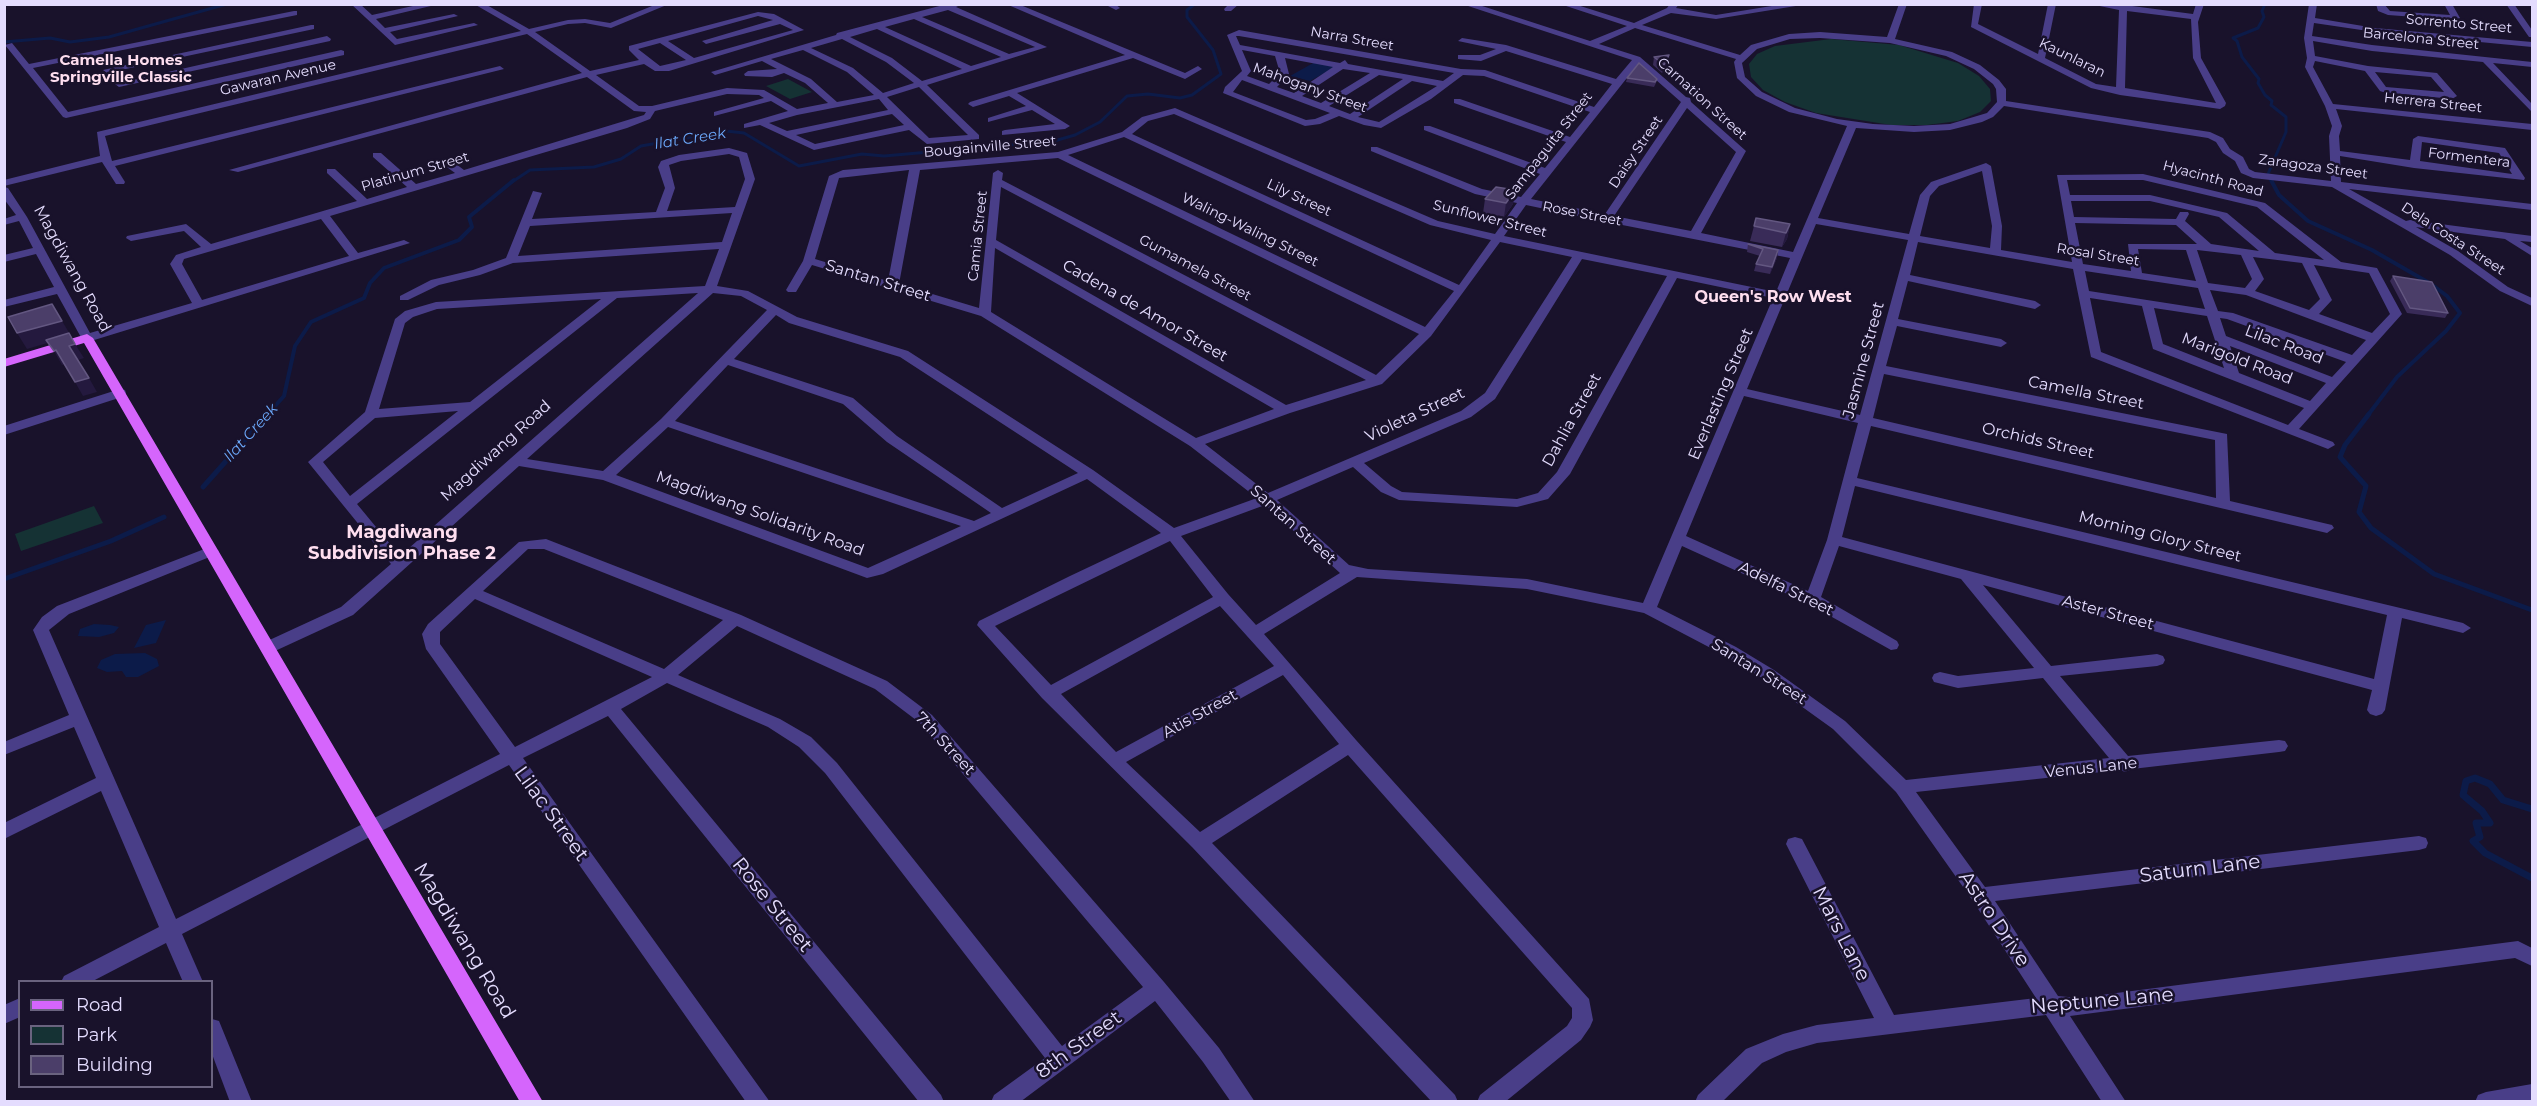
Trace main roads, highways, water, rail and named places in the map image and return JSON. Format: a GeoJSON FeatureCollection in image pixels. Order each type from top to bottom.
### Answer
{"type":"FeatureCollection","features":[{"type":"Feature","properties":{"kind":"main road","name":"Magdiwang Road"},"geometry":{"type":"LineString","coordinates":[[4,363],[87,338],[269,647],[371,829],[532,1101]]}},
{"type":"Feature","properties":{"kind":"water"},"geometry":{"type":"Polygon","coordinates":[[[1315,62],[1335,67],[1310,81],[1290,76],[1315,62]]]}},
{"type":"Feature","properties":{"kind":"water"},"geometry":{"type":"Polygon","coordinates":[[[166,620],[156,643],[134,648],[146,625],[166,620]]]}},
{"type":"Feature","properties":{"kind":"water"},"geometry":{"type":"Polygon","coordinates":[[[94,624],[119,627],[114,633],[99,637],[78,636],[80,629],[94,624]]]}},
{"type":"Feature","properties":{"kind":"water"},"geometry":{"type":"Polygon","coordinates":[[[145,653],[157,659],[159,666],[138,677],[126,677],[122,671],[107,672],[97,668],[101,660],[115,654],[145,653]]]}},
{"type":"Feature","properties":{"kind":"waterway"},"geometry":{"type":"LineString","coordinates":[[4,42],[50,38],[70,42],[109,37],[227,4]]}},
{"type":"Feature","properties":{"kind":"waterway","name":"Ilat Creek"},"geometry":{"type":"LineString","coordinates":[[512,182],[530,170],[594,167],[621,159],[641,146],[726,131],[744,133],[799,166],[862,154],[884,156],[1054,141],[1075,135],[1100,122],[1127,96],[1148,94],[1180,98],[1192,95],[1221,74],[1213,50],[1187,17],[1187,10],[1195,4]]}},
{"type":"Feature","properties":{"kind":"waterway"},"geometry":{"type":"LineString","coordinates":[[2265,4],[2262,11],[2264,17],[2258,28],[2233,38],[2237,41],[2242,57],[2259,79],[2258,83],[2265,95],[2272,101],[2271,105],[2286,117],[2286,132],[2268,174],[2271,180]]}},
{"type":"Feature","properties":{"kind":"waterway","name":"Ilat Creek"},"geometry":{"type":"LineString","coordinates":[[267,415],[284,396],[295,346],[311,322],[364,298],[370,283],[384,268],[459,240],[472,227],[469,217],[514,180]]}},
{"type":"Feature","properties":{"kind":"waterway"},"geometry":{"type":"LineString","coordinates":[[2271,180],[2279,195],[2308,221],[2372,250],[2431,284],[2447,296],[2460,313],[2446,331],[2397,377],[2368,415]]}},
{"type":"Feature","properties":{"kind":"waterway","name":"Ilat Creek"},"geometry":{"type":"LineString","coordinates":[[203,487],[268,414]]}},
{"type":"Feature","properties":{"kind":"waterway"},"geometry":{"type":"LineString","coordinates":[[2369,414],[2345,445],[2340,457],[2366,486],[2359,512],[2371,528],[2434,574],[2532,610]]}},
{"type":"Feature","properties":{"kind":"waterway","name":"Ilat Creek"},"geometry":{"type":"LineString","coordinates":[[4,579],[111,541],[164,517]]}},
{"type":"Feature","properties":{"kind":"waterway"},"geometry":{"type":"LineString","coordinates":[[2532,809],[2503,800],[2490,784],[2475,778],[2466,781],[2463,795],[2482,811],[2490,823],[2476,823],[2480,837],[2473,841],[2485,853],[2532,878]]}},
{"type":"Feature","properties":{"kind":"district","name":"Camella Homes Springville Classic"},"geometry":{"type":"Point","coordinates":[121,70]}},
{"type":"Feature","properties":{"kind":"district","name":"Queen's Row West"},"geometry":{"type":"Point","coordinates":[1773,297]}},
{"type":"Feature","properties":{"kind":"district","name":"Magdiwang Subdivision Phase 2"},"geometry":{"type":"Point","coordinates":[402,543]}}]}
